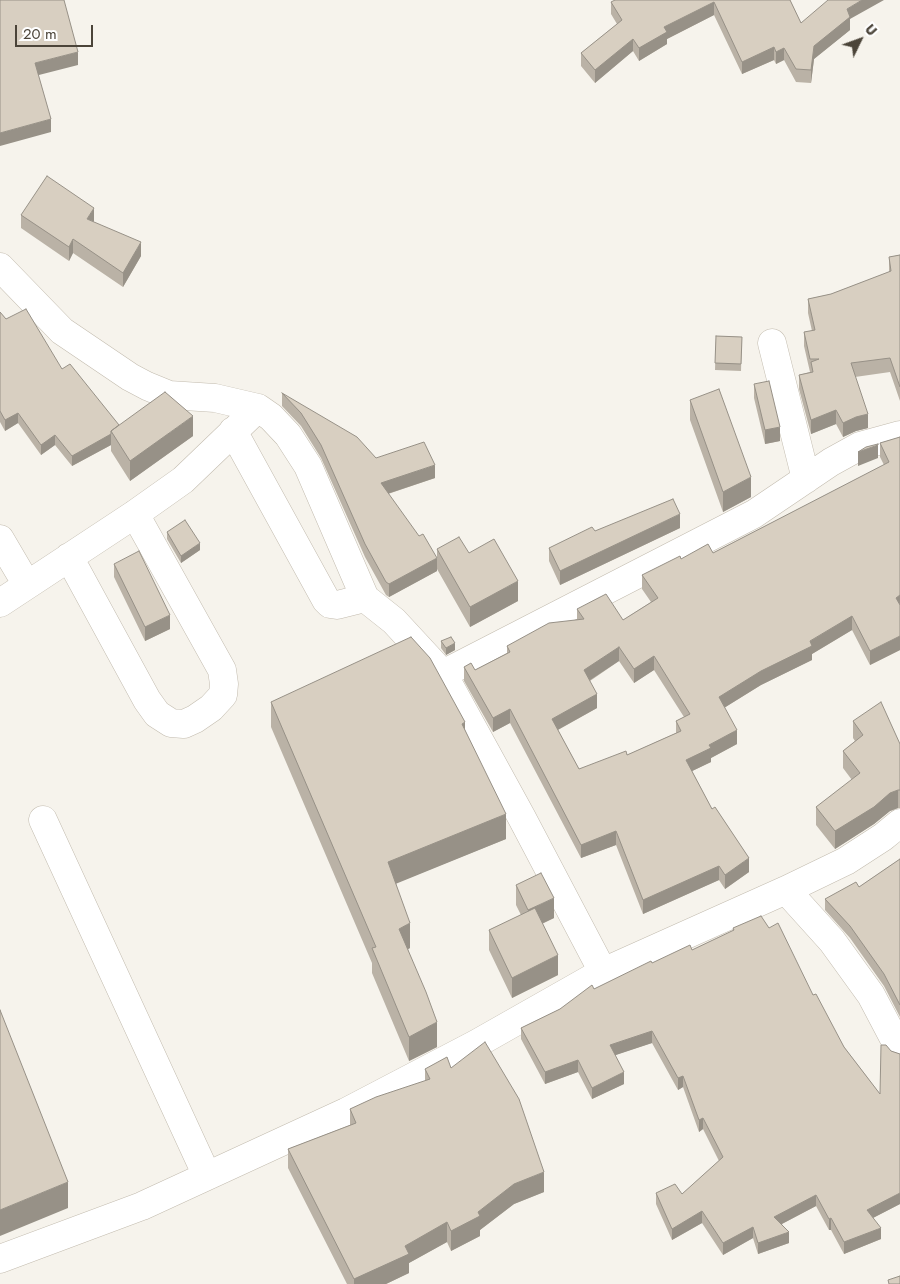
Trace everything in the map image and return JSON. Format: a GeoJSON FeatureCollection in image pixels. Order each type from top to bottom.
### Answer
{"type":"FeatureCollection","features":[{"type":"Feature","properties":{"kind":"street"},"geometry":{"type":"LineString","coordinates":[[0,267],[62,331],[147,386],[169,395],[215,398],[258,408],[271,417],[288,435],[308,466],[365,598],[394,621],[443,674],[522,818],[602,972]]}},
{"type":"Feature","properties":{"kind":"street"},"geometry":{"type":"LineString","coordinates":[[772,343],[806,479]]}},
{"type":"Feature","properties":{"kind":"street"},"geometry":{"type":"LineString","coordinates":[[0,603],[183,480],[258,408]]}},
{"type":"Feature","properties":{"kind":"street"},"geometry":{"type":"LineString","coordinates":[[233,431],[326,600],[330,604],[337,605],[365,598]]}},
{"type":"Feature","properties":{"kind":"street"},"geometry":{"type":"LineString","coordinates":[[443,674],[754,514],[831,462],[860,446],[900,435]]}},
{"type":"Feature","properties":{"kind":"street"},"geometry":{"type":"LineString","coordinates":[[69,557],[147,700],[157,714],[171,723],[184,724],[195,720],[211,708],[223,695],[222,670],[135,514]]}},
{"type":"Feature","properties":{"kind":"street"},"geometry":{"type":"LineString","coordinates":[[0,539],[27,585]]}},
{"type":"Feature","properties":{"kind":"street"},"geometry":{"type":"LineString","coordinates":[[43,820],[207,1176]]}},
{"type":"Feature","properties":{"kind":"street"},"geometry":{"type":"LineString","coordinates":[[0,1260],[142,1206],[346,1112],[476,1044],[602,972],[786,890],[846,861],[883,837],[900,823]]}},
{"type":"Feature","properties":{"kind":"street"},"geometry":{"type":"LineString","coordinates":[[786,890],[832,941],[871,995],[900,1050]]}},
{"type":"Feature","properties":{"kind":"building"},"geometry":{"type":"Polygon","coordinates":[[[0,0],[64,0],[78,52],[35,63],[51,119],[0,133],[0,0]]]}},
{"type":"Feature","properties":{"kind":"building"},"geometry":{"type":"Polygon","coordinates":[[[615,0],[790,0],[801,23],[828,0],[862,0],[847,9],[850,17],[814,46],[811,70],[796,69],[784,48],[776,52],[774,47],[742,62],[714,2],[664,27],[667,32],[639,48],[633,39],[595,70],[581,53],[622,20],[611,2],[615,0]]]}},
{"type":"Feature","properties":{"kind":"building"},"geometry":{"type":"Polygon","coordinates":[[[47,176],[94,208],[87,219],[141,242],[123,273],[73,239],[69,247],[21,215],[47,176]]]}},
{"type":"Feature","properties":{"kind":"building"},"geometry":{"type":"Polygon","coordinates":[[[900,255],[900,387],[890,358],[851,363],[868,414],[843,423],[836,410],[811,420],[799,375],[813,372],[811,362],[819,359],[810,359],[804,332],[815,330],[808,299],[831,294],[891,271],[889,257],[900,255]]]}},
{"type":"Feature","properties":{"kind":"building"},"geometry":{"type":"Polygon","coordinates":[[[26,309],[62,369],[70,364],[119,425],[111,431],[111,434],[72,456],[55,435],[41,445],[18,413],[5,420],[0,411],[0,312],[6,319],[26,309]]]}},
{"type":"Feature","properties":{"kind":"building"},"geometry":{"type":"Polygon","coordinates":[[[716,336],[742,337],[741,364],[715,363],[716,336]]]}},
{"type":"Feature","properties":{"kind":"building"},"geometry":{"type":"Polygon","coordinates":[[[769,381],[780,427],[765,430],[754,384],[769,381]]]}},
{"type":"Feature","properties":{"kind":"building"},"geometry":{"type":"Polygon","coordinates":[[[719,389],[751,477],[723,492],[690,400],[719,389]]]}},
{"type":"Feature","properties":{"kind":"building"},"geometry":{"type":"Polygon","coordinates":[[[165,392],[193,416],[130,461],[111,431],[165,392]]]}},
{"type":"Feature","properties":{"kind":"building"},"geometry":{"type":"Polygon","coordinates":[[[282,393],[357,437],[376,458],[424,442],[435,465],[381,483],[419,536],[423,534],[437,558],[389,584],[386,582],[365,544],[321,445],[301,413],[282,393]]]}},
{"type":"Feature","properties":{"kind":"building"},"geometry":{"type":"Polygon","coordinates":[[[900,437],[900,595],[896,598],[900,605],[900,636],[870,651],[852,616],[810,641],[812,646],[761,671],[719,697],[737,730],[709,745],[711,748],[686,760],[712,809],[715,807],[749,858],[725,875],[719,866],[643,900],[616,831],[581,845],[510,709],[493,718],[464,667],[471,663],[475,670],[510,652],[507,646],[549,623],[584,619],[577,609],[606,594],[623,620],[658,598],[642,575],[680,556],[681,559],[708,544],[713,553],[889,462],[880,443],[900,437]],[[619,647],[584,670],[597,694],[552,719],[579,769],[626,751],[627,755],[681,731],[676,721],[690,714],[654,656],[634,669],[619,647]]]}},
{"type":"Feature","properties":{"kind":"building"},"geometry":{"type":"Polygon","coordinates":[[[878,445],[858,452],[866,447],[878,445]]]}},
{"type":"Feature","properties":{"kind":"building"},"geometry":{"type":"Polygon","coordinates":[[[673,499],[680,514],[560,571],[549,548],[592,527],[595,531],[673,499]]]}},
{"type":"Feature","properties":{"kind":"building"},"geometry":{"type":"Polygon","coordinates":[[[185,520],[200,543],[181,556],[167,532],[185,520]]]}},
{"type":"Feature","properties":{"kind":"building"},"geometry":{"type":"Polygon","coordinates":[[[459,537],[469,553],[494,539],[518,581],[470,607],[437,549],[459,537]]]}},
{"type":"Feature","properties":{"kind":"building"},"geometry":{"type":"Polygon","coordinates":[[[139,551],[170,615],[145,627],[114,564],[139,551]]]}},
{"type":"Feature","properties":{"kind":"building"},"geometry":{"type":"Polygon","coordinates":[[[411,637],[430,658],[465,722],[462,724],[506,814],[388,862],[410,923],[399,929],[437,1022],[409,1037],[372,948],[376,947],[271,702],[411,637]]]}},
{"type":"Feature","properties":{"kind":"building"},"geometry":{"type":"Polygon","coordinates":[[[451,637],[455,643],[446,648],[441,641],[451,637]]]}},
{"type":"Feature","properties":{"kind":"building"},"geometry":{"type":"Polygon","coordinates":[[[881,702],[900,744],[900,790],[890,793],[874,807],[835,831],[816,807],[860,773],[843,751],[863,735],[853,721],[881,702]]]}},
{"type":"Feature","properties":{"kind":"building"},"geometry":{"type":"Polygon","coordinates":[[[900,859],[900,1005],[884,974],[850,926],[825,899],[856,882],[859,887],[900,859]]]}},
{"type":"Feature","properties":{"kind":"building"},"geometry":{"type":"Polygon","coordinates":[[[541,873],[554,898],[528,910],[516,885],[541,873]]]}},
{"type":"Feature","properties":{"kind":"building"},"geometry":{"type":"Polygon","coordinates":[[[535,908],[558,955],[512,978],[489,930],[535,908]]]}},
{"type":"Feature","properties":{"kind":"building"},"geometry":{"type":"Polygon","coordinates":[[[761,916],[769,928],[778,923],[813,995],[816,994],[844,1047],[880,1094],[881,1045],[886,1045],[891,1051],[900,1054],[900,1193],[867,1210],[881,1228],[844,1242],[816,1195],[774,1217],[789,1232],[758,1243],[753,1227],[723,1243],[702,1211],[672,1229],[656,1193],[675,1184],[682,1194],[723,1157],[703,1118],[699,1120],[683,1076],[678,1078],[652,1031],[610,1045],[624,1072],[592,1088],[578,1060],[545,1072],[521,1028],[560,1009],[592,985],[594,989],[651,961],[652,963],[690,945],[692,950],[734,930],[733,928],[761,916]]]}},
{"type":"Feature","properties":{"kind":"building"},"geometry":{"type":"Polygon","coordinates":[[[0,1010],[68,1182],[0,1210],[0,1010]]]}},
{"type":"Feature","properties":{"kind":"building"},"geometry":{"type":"Polygon","coordinates":[[[485,1042],[519,1099],[544,1172],[514,1184],[478,1212],[480,1216],[451,1231],[447,1222],[405,1246],[409,1254],[354,1279],[288,1149],[356,1123],[350,1109],[376,1097],[430,1079],[425,1069],[447,1057],[451,1068],[485,1042]]]}},
{"type":"Feature","properties":{"kind":"building"},"geometry":{"type":"Polygon","coordinates":[[[900,1276],[900,1284],[889,1284],[888,1280],[900,1276]]]}}]}
